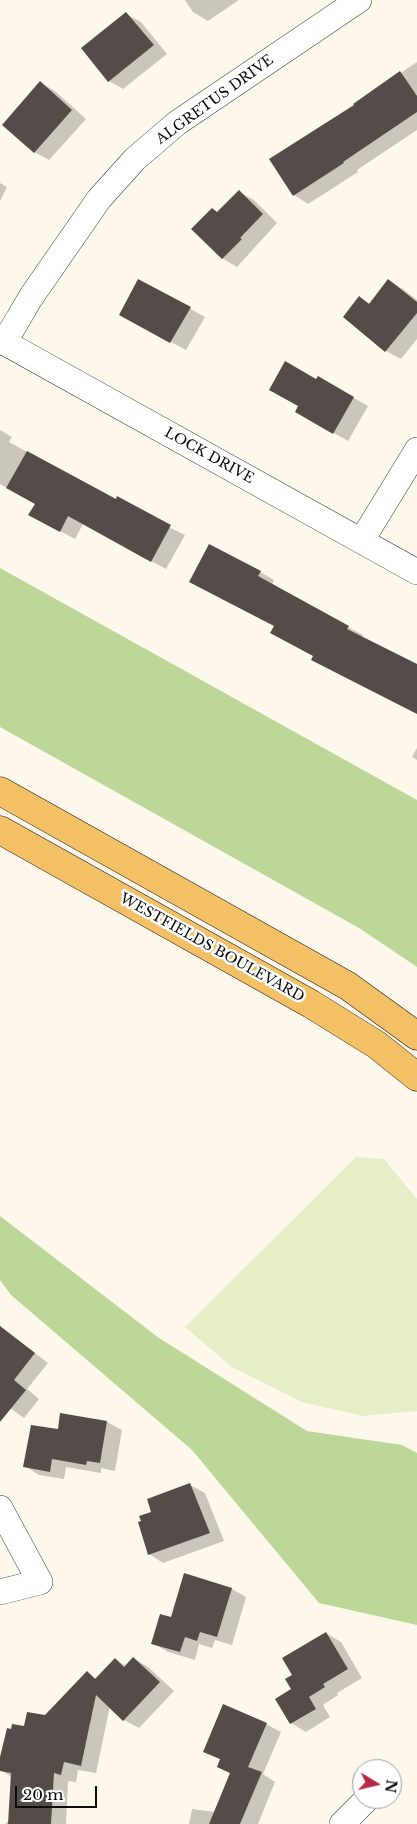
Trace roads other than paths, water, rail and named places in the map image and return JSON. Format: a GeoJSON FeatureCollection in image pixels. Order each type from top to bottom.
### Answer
{"type":"FeatureCollection","features":[{"type":"Feature","properties":{"kind":"main road"},"geometry":{"type":"LineString","coordinates":[[0,791],[348,986],[417,1036]]}},
{"type":"Feature","properties":{"kind":"main road","name":"WESTFIELDS BOULEVARD"},"geometry":{"type":"LineString","coordinates":[[0,830],[311,1004],[377,1045],[417,1077]]}},
{"type":"Feature","properties":{"kind":"street","name":"ALGRETUS DRIVE"},"geometry":{"type":"LineString","coordinates":[[2,342],[98,199],[136,159],[177,123],[359,0]]}},
{"type":"Feature","properties":{"kind":"street","name":"LOCK DRIVE"},"geometry":{"type":"LineString","coordinates":[[2,342],[417,572]]}},
{"type":"Feature","properties":{"kind":"street"},"geometry":{"type":"LineString","coordinates":[[362,540],[417,450]]}},
{"type":"Feature","properties":{"kind":"street"},"geometry":{"type":"LineString","coordinates":[[0,1508],[40,1582],[0,1592]]}},
{"type":"Feature","properties":{"kind":"street"},"geometry":{"type":"LineString","coordinates":[[342,1824],[356,1809]]}}]}
